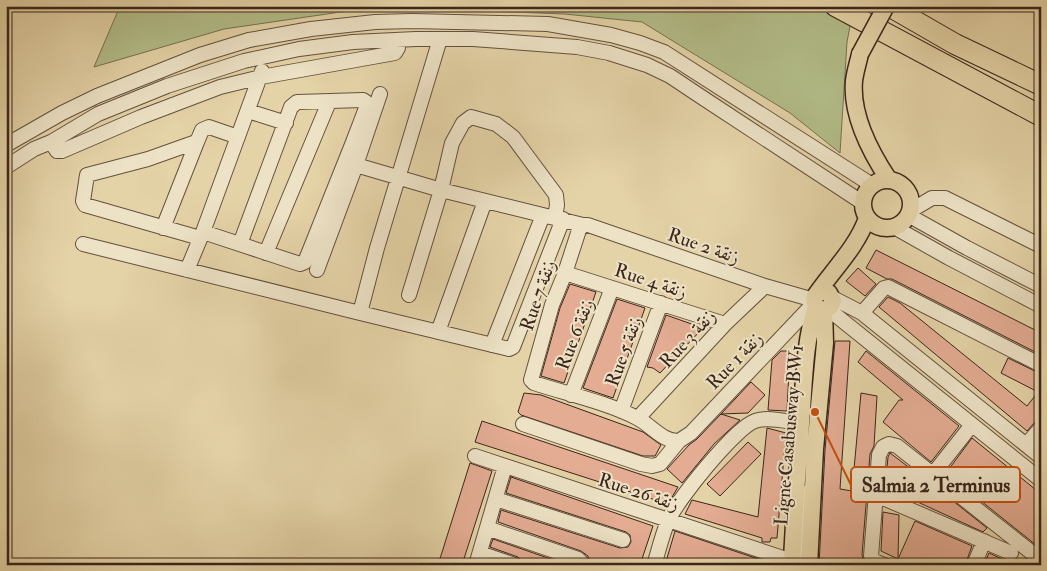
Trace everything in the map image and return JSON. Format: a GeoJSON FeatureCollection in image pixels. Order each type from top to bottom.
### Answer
{"type":"FeatureCollection","features":[{"type":"Feature","properties":{"kind":"highway"},"geometry":{"type":"LineString","coordinates":[[834,6],[1041,116]]}},
{"type":"Feature","properties":{"kind":"highway"},"geometry":{"type":"LineString","coordinates":[[887,6],[955,44],[1041,85]]}},
{"type":"Feature","properties":{"kind":"main road"},"geometry":{"type":"LineString","coordinates":[[887,6],[860,54],[854,81],[856,104],[866,138],[889,180]]}},
{"type":"Feature","properties":{"kind":"main road"},"geometry":{"type":"LineString","coordinates":[[797,564],[796,485],[810,329],[822,304],[836,277],[852,257],[873,238],[902,222],[909,213],[911,202],[909,194],[897,182],[889,180],[872,185],[864,197],[865,211],[861,234],[822,304],[825,343],[814,449],[809,565]]}},
{"type":"Feature","properties":{"kind":"main road"},"geometry":{"type":"LineString","coordinates":[[865,211],[873,224],[891,228]]}},
{"type":"Feature","properties":{"kind":"street"},"geometry":{"type":"LineString","coordinates":[[6,145],[62,113],[106,92],[200,55],[249,40],[311,28],[375,22],[446,21],[548,24],[640,42],[664,52],[872,185]]}},
{"type":"Feature","properties":{"kind":"street"},"geometry":{"type":"LineString","coordinates":[[360,313],[440,39]]}},
{"type":"Feature","properties":{"kind":"street"},"geometry":{"type":"LineString","coordinates":[[6,167],[34,149],[51,142],[98,114],[167,86],[265,56],[353,42],[440,39],[483,40],[577,47],[609,53],[647,65],[670,76],[695,92],[865,211]]}},
{"type":"Feature","properties":{"kind":"street"},"geometry":{"type":"LineString","coordinates":[[51,142],[57,151],[62,152],[141,117],[220,87],[261,77],[392,54],[398,48],[398,40]]}},
{"type":"Feature","properties":{"kind":"street"},"geometry":{"type":"LineString","coordinates":[[187,270],[261,77],[265,56]]}},
{"type":"Feature","properties":{"kind":"street"},"geometry":{"type":"LineString","coordinates":[[317,270],[380,94]]}},
{"type":"Feature","properties":{"kind":"street"},"geometry":{"type":"LineString","coordinates":[[197,142],[148,159],[87,175],[83,201],[85,206],[163,228],[240,244],[300,264],[305,262],[354,142],[367,104],[363,100],[294,104],[291,107],[240,244]]}},
{"type":"Feature","properties":{"kind":"street"},"geometry":{"type":"LineString","coordinates":[[266,253],[329,102]]}},
{"type":"Feature","properties":{"kind":"street"},"geometry":{"type":"LineString","coordinates":[[248,111],[286,123]]}},
{"type":"Feature","properties":{"kind":"street"},"geometry":{"type":"LineString","coordinates":[[83,244],[510,349],[513,347],[557,205],[556,195],[513,137],[496,124],[470,116],[462,123],[452,143],[441,190],[409,295]]}},
{"type":"Feature","properties":{"kind":"street"},"geometry":{"type":"LineString","coordinates":[[163,228],[202,130],[209,127],[238,137]]}},
{"type":"Feature","properties":{"kind":"street","name":"Rue 2 زنقة"},"geometry":{"type":"LineString","coordinates":[[356,165],[441,190],[588,225],[822,304]]}},
{"type":"Feature","properties":{"kind":"street"},"geometry":{"type":"LineString","coordinates":[[1037,244],[945,198],[932,198],[909,213],[967,248],[1041,286]]}},
{"type":"Feature","properties":{"kind":"street"},"geometry":{"type":"LineString","coordinates":[[438,332],[485,201]]}},
{"type":"Feature","properties":{"kind":"street"},"geometry":{"type":"LineString","coordinates":[[492,345],[554,217]]}},
{"type":"Feature","properties":{"kind":"street","name":"Rue 7 زنقة"},"geometry":{"type":"LineString","coordinates":[[571,395],[534,383],[531,380],[552,305],[579,230],[583,225]]}},
{"type":"Feature","properties":{"kind":"street"},"geometry":{"type":"LineString","coordinates":[[891,228],[1041,306]]}},
{"type":"Feature","properties":{"kind":"street","name":"Rue 4 زنقة"},"geometry":{"type":"LineString","coordinates":[[565,273],[725,324]]}},
{"type":"Feature","properties":{"kind":"street","name":"Rue 3 زنقة"},"geometry":{"type":"LineString","coordinates":[[638,418],[725,324],[764,286]]}},
{"type":"Feature","properties":{"kind":"street"},"geometry":{"type":"LineString","coordinates":[[862,313],[888,286],[1041,365]]}},
{"type":"Feature","properties":{"kind":"street","name":"Rue 6 زنقة"},"geometry":{"type":"LineString","coordinates":[[571,395],[612,288]]}},
{"type":"Feature","properties":{"kind":"street","name":"Rue 5 زنقة"},"geometry":{"type":"LineString","coordinates":[[621,411],[661,303]]}},
{"type":"Feature","properties":{"kind":"street"},"geometry":{"type":"LineString","coordinates":[[822,304],[862,313],[1041,458]]}},
{"type":"Feature","properties":{"kind":"street"},"geometry":{"type":"LineString","coordinates":[[822,304],[970,425],[1041,480]]}},
{"type":"Feature","properties":{"kind":"street","name":"Rue 1 زنقة"},"geometry":{"type":"LineString","coordinates":[[523,424],[641,464],[657,465],[664,461],[680,441],[691,433],[822,304]]}},
{"type":"Feature","properties":{"kind":"street","name":"Ligne Casabusway BW1"},"geometry":{"type":"LineString","coordinates":[[797,564],[813,353],[822,304]]}},
{"type":"Feature","properties":{"kind":"street"},"geometry":{"type":"LineString","coordinates":[[571,395],[638,418],[667,440],[680,441]]}},
{"type":"Feature","properties":{"kind":"street"},"geometry":{"type":"LineString","coordinates":[[933,474],[982,410]]}},
{"type":"Feature","properties":{"kind":"street"},"geometry":{"type":"LineString","coordinates":[[654,565],[668,521],[684,495],[739,432],[755,421],[767,420],[801,423]]}},
{"type":"Feature","properties":{"kind":"street"},"geometry":{"type":"LineString","coordinates":[[1026,445],[1041,428]]}},
{"type":"Feature","properties":{"kind":"street"},"geometry":{"type":"LineString","coordinates":[[884,565],[874,561],[871,556],[879,453],[885,445],[889,444],[898,446],[933,474],[1011,553]]}},
{"type":"Feature","properties":{"kind":"street","name":"Rue 26 زنقة"},"geometry":{"type":"LineString","coordinates":[[475,456],[797,564]]}},
{"type":"Feature","properties":{"kind":"street"},"geometry":{"type":"LineString","coordinates":[[505,466],[478,559],[515,565]]}},
{"type":"Feature","properties":{"kind":"street"},"geometry":{"type":"LineString","coordinates":[[876,495],[1011,553],[1041,560]]}},
{"type":"Feature","properties":{"kind":"street"},"geometry":{"type":"LineString","coordinates":[[496,500],[622,540]]}},
{"type":"Feature","properties":{"kind":"street"},"geometry":{"type":"LineString","coordinates":[[487,528],[578,559],[581,563]]}},
{"type":"Feature","properties":{"kind":"street"},"geometry":{"type":"LineString","coordinates":[[974,565],[984,541]]}},
{"type":"Feature","properties":{"kind":"green space"},"geometry":{"type":"Polygon","coordinates":[[[120,6],[824,6],[851,21],[847,42],[840,153],[790,113],[642,22],[565,14],[375,7],[224,29],[94,67],[120,6]]]}},
{"type":"Feature","properties":{"kind":"building"},"geometry":{"type":"Polygon","coordinates":[[[876,250],[1041,333],[1041,355],[892,279],[887,279],[866,268],[876,250]]]}},
{"type":"Feature","properties":{"kind":"building"},"geometry":{"type":"Polygon","coordinates":[[[858,268],[876,284],[865,296],[846,281],[858,268]]]}},
{"type":"Feature","properties":{"kind":"building"},"geometry":{"type":"Polygon","coordinates":[[[570,284],[596,292],[564,383],[541,376],[560,308],[570,284]]]}},
{"type":"Feature","properties":{"kind":"building"},"geometry":{"type":"Polygon","coordinates":[[[888,297],[900,303],[1027,406],[1038,392],[1001,373],[1008,358],[1041,374],[1041,419],[1035,422],[1027,431],[879,307],[888,297]]]}},
{"type":"Feature","properties":{"kind":"building"},"geometry":{"type":"Polygon","coordinates":[[[617,299],[645,308],[613,398],[583,388],[617,299]]]}},
{"type":"Feature","properties":{"kind":"building"},"geometry":{"type":"Polygon","coordinates":[[[666,315],[703,328],[660,373],[653,368],[647,367],[666,315]]]}},
{"type":"Feature","properties":{"kind":"building"},"geometry":{"type":"Polygon","coordinates":[[[835,341],[850,341],[840,489],[852,491],[861,393],[877,396],[874,446],[870,454],[862,555],[865,565],[819,565],[825,450],[835,341]]]}},
{"type":"Feature","properties":{"kind":"building"},"geometry":{"type":"Polygon","coordinates":[[[781,351],[790,351],[787,411],[768,410],[772,360],[781,351]]]}},
{"type":"Feature","properties":{"kind":"building"},"geometry":{"type":"Polygon","coordinates":[[[866,351],[959,426],[931,462],[883,422],[899,400],[903,400],[858,362],[866,351]]]}},
{"type":"Feature","properties":{"kind":"building"},"geometry":{"type":"Polygon","coordinates":[[[751,382],[765,395],[748,413],[721,414],[751,382]]]}},
{"type":"Feature","properties":{"kind":"building"},"geometry":{"type":"Polygon","coordinates":[[[524,393],[541,395],[643,432],[661,445],[655,456],[643,456],[521,415],[518,412],[524,393]]]}},
{"type":"Feature","properties":{"kind":"building"},"geometry":{"type":"Polygon","coordinates":[[[721,414],[740,420],[714,444],[682,483],[667,469],[721,414]]]}},
{"type":"Feature","properties":{"kind":"building"},"geometry":{"type":"Polygon","coordinates":[[[482,421],[678,487],[668,504],[475,442],[482,421]]]}},
{"type":"Feature","properties":{"kind":"building"},"geometry":{"type":"Polygon","coordinates":[[[767,428],[786,433],[777,538],[771,538],[770,542],[762,542],[762,538],[685,514],[692,500],[758,517],[767,428]]]}},
{"type":"Feature","properties":{"kind":"building"},"geometry":{"type":"Polygon","coordinates":[[[972,438],[1041,494],[1041,549],[946,473],[972,438]]]}},
{"type":"Feature","properties":{"kind":"building"},"geometry":{"type":"Polygon","coordinates":[[[748,442],[761,454],[720,496],[707,484],[748,442]]]}},
{"type":"Feature","properties":{"kind":"building"},"geometry":{"type":"Polygon","coordinates":[[[890,453],[923,478],[922,480],[926,483],[928,481],[987,528],[983,532],[885,488],[890,453]]]}},
{"type":"Feature","properties":{"kind":"building"},"geometry":{"type":"Polygon","coordinates":[[[470,463],[492,471],[462,565],[438,565],[470,463]]]}},
{"type":"Feature","properties":{"kind":"building"},"geometry":{"type":"Polygon","coordinates":[[[511,477],[653,526],[640,565],[590,565],[588,556],[581,551],[498,522],[501,510],[620,548],[628,547],[631,542],[630,535],[626,532],[506,493],[511,477]]]}},
{"type":"Feature","properties":{"kind":"building"},"geometry":{"type":"Polygon","coordinates":[[[883,512],[899,515],[898,559],[881,551],[883,512]]]}},
{"type":"Feature","properties":{"kind":"building"},"geometry":{"type":"Polygon","coordinates":[[[915,521],[972,546],[965,565],[909,565],[898,559],[915,521]]]}},
{"type":"Feature","properties":{"kind":"building"},"geometry":{"type":"Polygon","coordinates":[[[675,531],[773,565],[719,565],[706,560],[705,565],[665,565],[675,531]]]}},
{"type":"Feature","properties":{"kind":"building"},"geometry":{"type":"Polygon","coordinates":[[[493,539],[568,565],[531,565],[523,562],[518,557],[490,547],[493,539]]]}},
{"type":"Feature","properties":{"kind":"building"},"geometry":{"type":"Polygon","coordinates":[[[989,553],[1002,559],[999,565],[984,565],[989,553]]]}},
{"type":"Feature","properties":{"kind":"place","name":"Salmia 2 Terminus"},"geometry":{"type":"Point","coordinates":[815,412]}}]}
